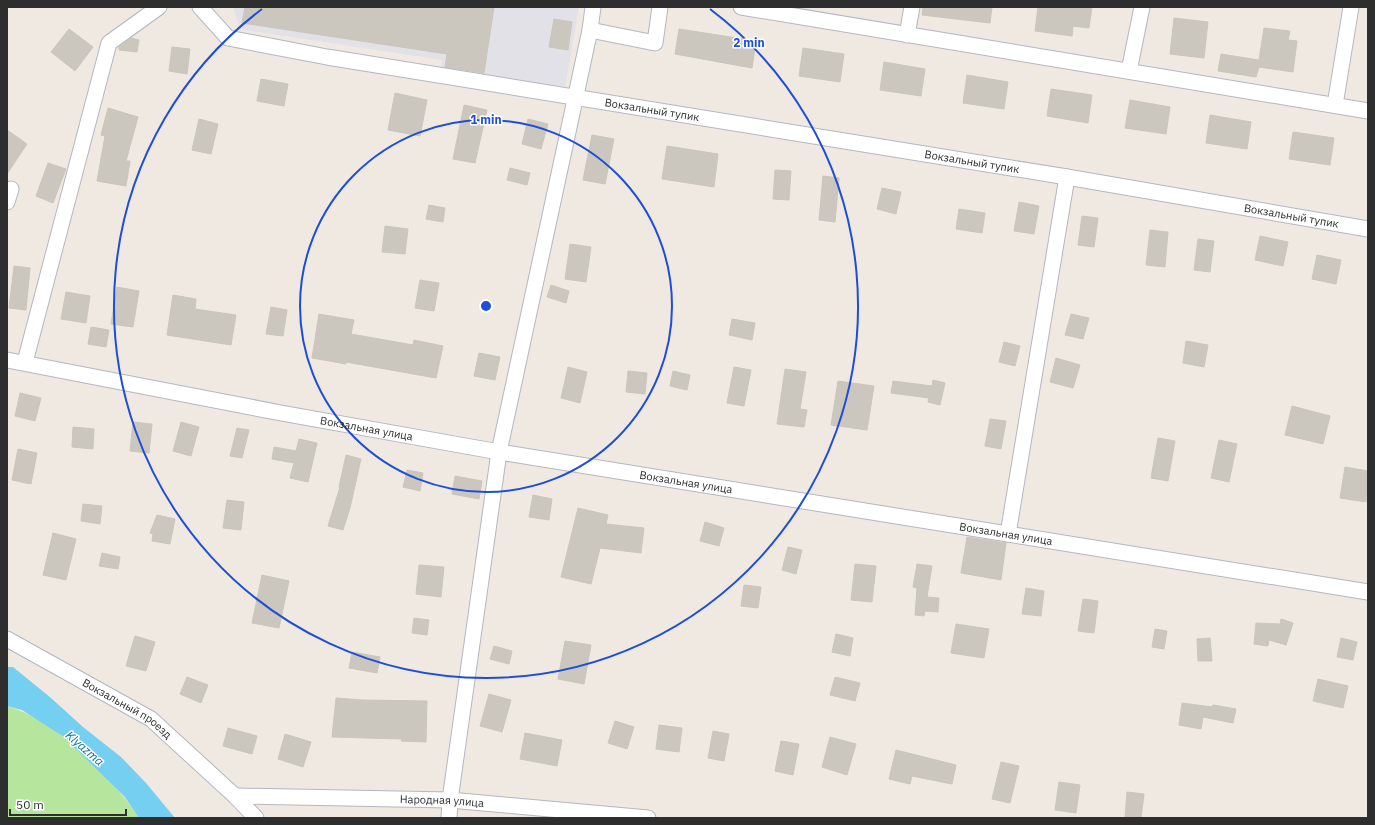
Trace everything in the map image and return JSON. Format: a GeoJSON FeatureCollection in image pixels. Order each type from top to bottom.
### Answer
{"type":"FeatureCollection","features":[{"type":"Feature","properties":{"kind":"street","name":"Вокзальный тупик"},"geometry":{"type":"LineString","coordinates":[[200,7],[228,38],[327,57],[1067,177],[1368,229]]}},
{"type":"Feature","properties":{"kind":"street"},"geometry":{"type":"LineString","coordinates":[[449,818],[450,800],[499,452],[574,98],[590,30],[593,7]]}},
{"type":"Feature","properties":{"kind":"street"},"geometry":{"type":"LineString","coordinates":[[590,30],[655,43],[660,7]]}},
{"type":"Feature","properties":{"kind":"street"},"geometry":{"type":"LineString","coordinates":[[741,7],[1368,111]]}},
{"type":"Feature","properties":{"kind":"street"},"geometry":{"type":"LineString","coordinates":[[907,35],[912,7]]}},
{"type":"Feature","properties":{"kind":"street"},"geometry":{"type":"LineString","coordinates":[[1129,71],[1142,7]]}},
{"type":"Feature","properties":{"kind":"street"},"geometry":{"type":"LineString","coordinates":[[1335,105],[1351,7]]}},
{"type":"Feature","properties":{"kind":"street"},"geometry":{"type":"LineString","coordinates":[[25,362],[109,43],[157,9]]}},
{"type":"Feature","properties":{"kind":"street"},"geometry":{"type":"LineString","coordinates":[[1008,534],[1067,177]]}},
{"type":"Feature","properties":{"kind":"street","name":"Вокзальная улица"},"geometry":{"type":"LineString","coordinates":[[7,360],[25,362],[281,413],[499,452],[1368,592]]}},
{"type":"Feature","properties":{"kind":"street","name":"Вокзальный проезд"},"geometry":{"type":"LineString","coordinates":[[7,639],[151,719],[235,796],[256,818]]}},
{"type":"Feature","properties":{"kind":"street","name":"Народная улица"},"geometry":{"type":"LineString","coordinates":[[235,796],[450,800],[648,818]]}},
{"type":"Feature","properties":{"kind":"shaded area"},"geometry":{"type":"Polygon","coordinates":[[[233,7],[579,7],[565,89],[440,72],[442,60],[240,29],[233,7]]]}},
{"type":"Feature","properties":{"kind":"green space"},"geometry":{"type":"Polygon","coordinates":[[[7,706],[26,713],[44,724],[81,752],[113,785],[139,818],[7,818],[7,706]]]}},
{"type":"Feature","properties":{"kind":"water","name":"Klyazma"},"geometry":{"type":"Polygon","coordinates":[[[7,667],[13,667],[83,727],[121,757],[146,783],[175,818],[139,818],[124,796],[64,737],[22,710],[7,706],[7,667]]]}},
{"type":"Feature","properties":{"kind":"building"},"geometry":{"type":"Polygon","coordinates":[[[245,7],[494,7],[484,73],[445,67],[447,54],[242,23],[245,7]]]}},
{"type":"Feature","properties":{"kind":"building"},"geometry":{"type":"Polygon","coordinates":[[[923,7],[992,7],[990,23],[922,15],[923,7]]]}},
{"type":"Feature","properties":{"kind":"building"},"geometry":{"type":"Polygon","coordinates":[[[1038,7],[1092,7],[1089,28],[1073,26],[1072,36],[1035,31],[1038,7]]]}},
{"type":"Feature","properties":{"kind":"building"},"geometry":{"type":"Polygon","coordinates":[[[1174,18],[1208,22],[1204,58],[1170,54],[1174,18]]]}},
{"type":"Feature","properties":{"kind":"building"},"geometry":{"type":"Polygon","coordinates":[[[554,19],[572,22],[568,50],[549,47],[554,19]]]}},
{"type":"Feature","properties":{"kind":"building"},"geometry":{"type":"Polygon","coordinates":[[[1264,28],[1290,31],[1288,40],[1297,41],[1293,72],[1259,67],[1256,77],[1218,71],[1221,54],[1259,60],[1264,28]]]}},
{"type":"Feature","properties":{"kind":"building"},"geometry":{"type":"Polygon","coordinates":[[[69,29],[93,47],[75,71],[51,52],[69,29]]]}},
{"type":"Feature","properties":{"kind":"building"},"geometry":{"type":"Polygon","coordinates":[[[679,29],[756,41],[752,68],[675,54],[679,29]]]}},
{"type":"Feature","properties":{"kind":"building"},"geometry":{"type":"Polygon","coordinates":[[[131,38],[139,40],[137,52],[119,50],[119,47],[131,38]]]}},
{"type":"Feature","properties":{"kind":"building"},"geometry":{"type":"Polygon","coordinates":[[[172,47],[190,49],[187,74],[169,71],[172,47]]]}},
{"type":"Feature","properties":{"kind":"building"},"geometry":{"type":"Polygon","coordinates":[[[803,48],[844,54],[840,82],[799,76],[803,48]]]}},
{"type":"Feature","properties":{"kind":"building"},"geometry":{"type":"Polygon","coordinates":[[[884,62],[925,69],[921,96],[880,90],[884,62]]]}},
{"type":"Feature","properties":{"kind":"building"},"geometry":{"type":"Polygon","coordinates":[[[967,75],[1008,82],[1004,109],[963,103],[967,75]]]}},
{"type":"Feature","properties":{"kind":"building"},"geometry":{"type":"Polygon","coordinates":[[[261,79],[288,84],[284,106],[257,101],[261,79]]]}},
{"type":"Feature","properties":{"kind":"building"},"geometry":{"type":"Polygon","coordinates":[[[1051,89],[1092,95],[1088,123],[1047,116],[1051,89]]]}},
{"type":"Feature","properties":{"kind":"building"},"geometry":{"type":"Polygon","coordinates":[[[395,93],[427,100],[420,136],[388,130],[395,93]]]}},
{"type":"Feature","properties":{"kind":"building"},"geometry":{"type":"Polygon","coordinates":[[[1130,100],[1170,107],[1166,134],[1125,128],[1130,100]]]}},
{"type":"Feature","properties":{"kind":"building"},"geometry":{"type":"Polygon","coordinates":[[[464,105],[487,110],[475,163],[453,159],[464,105]]]}},
{"type":"Feature","properties":{"kind":"building"},"geometry":{"type":"Polygon","coordinates":[[[108,108],[138,117],[126,161],[130,161],[126,186],[97,181],[105,136],[101,135],[108,108]]]}},
{"type":"Feature","properties":{"kind":"building"},"geometry":{"type":"Polygon","coordinates":[[[1210,115],[1251,122],[1247,149],[1206,143],[1210,115]]]}},
{"type":"Feature","properties":{"kind":"building"},"geometry":{"type":"Polygon","coordinates":[[[199,119],[218,124],[211,154],[192,150],[199,119]]]}},
{"type":"Feature","properties":{"kind":"building"},"geometry":{"type":"Polygon","coordinates":[[[528,119],[548,124],[541,149],[522,144],[528,119]]]}},
{"type":"Feature","properties":{"kind":"building"},"geometry":{"type":"Polygon","coordinates":[[[7,130],[27,144],[7,174],[7,130]]]}},
{"type":"Feature","properties":{"kind":"building"},"geometry":{"type":"Polygon","coordinates":[[[1293,132],[1334,138],[1330,165],[1289,159],[1293,132]]]}},
{"type":"Feature","properties":{"kind":"building"},"geometry":{"type":"Polygon","coordinates":[[[592,135],[614,139],[605,184],[583,180],[592,135]]]}},
{"type":"Feature","properties":{"kind":"building"},"geometry":{"type":"Polygon","coordinates":[[[667,146],[718,154],[714,187],[662,179],[667,146]]]}},
{"type":"Feature","properties":{"kind":"building"},"geometry":{"type":"Polygon","coordinates":[[[48,163],[66,169],[53,203],[36,196],[48,163]]]}},
{"type":"Feature","properties":{"kind":"building"},"geometry":{"type":"Polygon","coordinates":[[[510,168],[530,173],[527,185],[507,180],[510,168]]]}},
{"type":"Feature","properties":{"kind":"building"},"geometry":{"type":"Polygon","coordinates":[[[775,170],[791,171],[789,200],[773,199],[775,170]]]}},
{"type":"Feature","properties":{"kind":"building"},"geometry":{"type":"Polygon","coordinates":[[[823,176],[839,178],[835,222],[819,220],[823,176]]]}},
{"type":"Feature","properties":{"kind":"building"},"geometry":{"type":"Polygon","coordinates":[[[882,188],[901,192],[896,214],[877,209],[882,188]]]}},
{"type":"Feature","properties":{"kind":"building"},"geometry":{"type":"Polygon","coordinates":[[[1019,202],[1039,206],[1034,234],[1014,231],[1019,202]]]}},
{"type":"Feature","properties":{"kind":"building"},"geometry":{"type":"Polygon","coordinates":[[[429,205],[445,208],[443,222],[426,219],[429,205]]]}},
{"type":"Feature","properties":{"kind":"building"},"geometry":{"type":"Polygon","coordinates":[[[959,209],[985,213],[982,233],[956,229],[959,209]]]}},
{"type":"Feature","properties":{"kind":"building"},"geometry":{"type":"Polygon","coordinates":[[[1082,216],[1098,218],[1094,247],[1078,245],[1082,216]]]}},
{"type":"Feature","properties":{"kind":"building"},"geometry":{"type":"Polygon","coordinates":[[[385,226],[408,229],[405,254],[382,252],[385,226]]]}},
{"type":"Feature","properties":{"kind":"building"},"geometry":{"type":"Polygon","coordinates":[[[1150,230],[1168,232],[1165,267],[1146,265],[1150,230]]]}},
{"type":"Feature","properties":{"kind":"building"},"geometry":{"type":"Polygon","coordinates":[[[1260,236],[1288,242],[1283,266],[1255,260],[1260,236]]]}},
{"type":"Feature","properties":{"kind":"building"},"geometry":{"type":"Polygon","coordinates":[[[1198,239],[1214,241],[1210,272],[1194,270],[1198,239]]]}},
{"type":"Feature","properties":{"kind":"building"},"geometry":{"type":"Polygon","coordinates":[[[570,244],[591,247],[586,282],[565,279],[570,244]]]}},
{"type":"Feature","properties":{"kind":"building"},"geometry":{"type":"Polygon","coordinates":[[[1317,255],[1341,260],[1336,284],[1312,279],[1317,255]]]}},
{"type":"Feature","properties":{"kind":"building"},"geometry":{"type":"Polygon","coordinates":[[[14,266],[30,268],[26,310],[9,308],[14,266]]]}},
{"type":"Feature","properties":{"kind":"building"},"geometry":{"type":"Polygon","coordinates":[[[420,280],[439,283],[434,311],[415,308],[420,280]]]}},
{"type":"Feature","properties":{"kind":"building"},"geometry":{"type":"Polygon","coordinates":[[[551,285],[569,291],[566,303],[547,297],[551,285]]]}},
{"type":"Feature","properties":{"kind":"building"},"geometry":{"type":"Polygon","coordinates":[[[117,287],[139,291],[133,327],[111,324],[117,287]]]}},
{"type":"Feature","properties":{"kind":"building"},"geometry":{"type":"Polygon","coordinates":[[[66,292],[90,296],[86,323],[61,319],[66,292]]]}},
{"type":"Feature","properties":{"kind":"building"},"geometry":{"type":"Polygon","coordinates":[[[173,295],[196,299],[195,309],[236,315],[231,345],[167,335],[173,295]]]}},
{"type":"Feature","properties":{"kind":"building"},"geometry":{"type":"Polygon","coordinates":[[[271,307],[287,310],[283,336],[266,334],[271,307]]]}},
{"type":"Feature","properties":{"kind":"building"},"geometry":{"type":"Polygon","coordinates":[[[319,314],[354,320],[351,334],[413,345],[414,340],[443,346],[436,378],[346,362],[346,364],[312,358],[319,314]]]}},
{"type":"Feature","properties":{"kind":"building"},"geometry":{"type":"Polygon","coordinates":[[[1071,314],[1089,318],[1083,339],[1065,335],[1071,314]]]}},
{"type":"Feature","properties":{"kind":"building"},"geometry":{"type":"Polygon","coordinates":[[[732,319],[755,323],[752,340],[729,335],[732,319]]]}},
{"type":"Feature","properties":{"kind":"building"},"geometry":{"type":"Polygon","coordinates":[[[91,327],[109,330],[106,347],[88,344],[91,327]]]}},
{"type":"Feature","properties":{"kind":"building"},"geometry":{"type":"Polygon","coordinates":[[[1186,341],[1208,345],[1204,367],[1183,363],[1186,341]]]}},
{"type":"Feature","properties":{"kind":"building"},"geometry":{"type":"Polygon","coordinates":[[[1004,342],[1020,346],[1015,366],[999,362],[1004,342]]]}},
{"type":"Feature","properties":{"kind":"building"},"geometry":{"type":"Polygon","coordinates":[[[479,353],[500,357],[495,380],[474,376],[479,353]]]}},
{"type":"Feature","properties":{"kind":"building"},"geometry":{"type":"Polygon","coordinates":[[[1056,358],[1080,365],[1073,388],[1050,382],[1056,358]]]}},
{"type":"Feature","properties":{"kind":"building"},"geometry":{"type":"Polygon","coordinates":[[[568,367],[587,372],[580,403],[561,398],[568,367]]]}},
{"type":"Feature","properties":{"kind":"building"},"geometry":{"type":"Polygon","coordinates":[[[734,367],[751,370],[744,406],[727,403],[734,367]]]}},
{"type":"Feature","properties":{"kind":"building"},"geometry":{"type":"Polygon","coordinates":[[[785,369],[806,372],[800,409],[807,410],[804,427],[777,424],[785,369]]]}},
{"type":"Feature","properties":{"kind":"building"},"geometry":{"type":"Polygon","coordinates":[[[628,371],[647,373],[645,394],[626,392],[628,371]]]}},
{"type":"Feature","properties":{"kind":"building"},"geometry":{"type":"Polygon","coordinates":[[[673,371],[690,375],[687,390],[670,386],[673,371]]]}},
{"type":"Feature","properties":{"kind":"building"},"geometry":{"type":"Polygon","coordinates":[[[933,380],[945,383],[940,405],[928,402],[929,398],[891,393],[893,381],[932,386],[933,380]]]}},
{"type":"Feature","properties":{"kind":"building"},"geometry":{"type":"Polygon","coordinates":[[[838,381],[874,386],[867,430],[831,425],[838,381]]]}},
{"type":"Feature","properties":{"kind":"building"},"geometry":{"type":"Polygon","coordinates":[[[20,393],[41,398],[35,421],[15,416],[20,393]]]}},
{"type":"Feature","properties":{"kind":"building"},"geometry":{"type":"Polygon","coordinates":[[[1292,406],[1330,416],[1323,444],[1285,435],[1292,406]]]}},
{"type":"Feature","properties":{"kind":"building"},"geometry":{"type":"Polygon","coordinates":[[[990,419],[1006,421],[1001,449],[985,446],[990,419]]]}},
{"type":"Feature","properties":{"kind":"building"},"geometry":{"type":"Polygon","coordinates":[[[133,422],[152,424],[149,453],[130,451],[133,422]]]}},
{"type":"Feature","properties":{"kind":"building"},"geometry":{"type":"Polygon","coordinates":[[[181,422],[199,427],[191,456],[173,451],[181,422]]]}},
{"type":"Feature","properties":{"kind":"building"},"geometry":{"type":"Polygon","coordinates":[[[73,427],[94,429],[93,449],[72,447],[73,427]]]}},
{"type":"Feature","properties":{"kind":"building"},"geometry":{"type":"Polygon","coordinates":[[[237,428],[249,430],[242,458],[230,456],[237,428]]]}},
{"type":"Feature","properties":{"kind":"building"},"geometry":{"type":"Polygon","coordinates":[[[1158,438],[1175,441],[1168,481],[1151,478],[1158,438]]]}},
{"type":"Feature","properties":{"kind":"building"},"geometry":{"type":"Polygon","coordinates":[[[299,439],[317,443],[308,482],[290,478],[294,463],[272,459],[274,447],[296,451],[299,439]]]}},
{"type":"Feature","properties":{"kind":"building"},"geometry":{"type":"Polygon","coordinates":[[[1219,440],[1237,444],[1229,482],[1211,478],[1219,440]]]}},
{"type":"Feature","properties":{"kind":"building"},"geometry":{"type":"Polygon","coordinates":[[[18,449],[37,453],[31,484],[12,480],[18,449]]]}},
{"type":"Feature","properties":{"kind":"building"},"geometry":{"type":"Polygon","coordinates":[[[346,455],[361,459],[350,508],[343,530],[328,526],[340,487],[346,455]]]}},
{"type":"Feature","properties":{"kind":"building"},"geometry":{"type":"Polygon","coordinates":[[[1345,467],[1368,471],[1366,502],[1340,498],[1345,467]]]}},
{"type":"Feature","properties":{"kind":"building"},"geometry":{"type":"Polygon","coordinates":[[[407,470],[423,473],[420,491],[403,487],[407,470]]]}},
{"type":"Feature","properties":{"kind":"building"},"geometry":{"type":"Polygon","coordinates":[[[455,476],[482,481],[479,499],[452,494],[455,476]]]}},
{"type":"Feature","properties":{"kind":"building"},"geometry":{"type":"Polygon","coordinates":[[[533,495],[552,499],[549,520],[529,517],[533,495]]]}},
{"type":"Feature","properties":{"kind":"building"},"geometry":{"type":"Polygon","coordinates":[[[227,500],[244,502],[241,530],[223,528],[227,500]]]}},
{"type":"Feature","properties":{"kind":"building"},"geometry":{"type":"Polygon","coordinates":[[[83,504],[102,506],[100,524],[81,521],[83,504]]]}},
{"type":"Feature","properties":{"kind":"building"},"geometry":{"type":"Polygon","coordinates":[[[578,508],[608,515],[606,524],[644,528],[641,553],[600,548],[591,584],[561,577],[578,508]]]}},
{"type":"Feature","properties":{"kind":"building"},"geometry":{"type":"Polygon","coordinates":[[[157,515],[175,519],[170,544],[152,541],[153,534],[150,533],[157,515]]]}},
{"type":"Feature","properties":{"kind":"building"},"geometry":{"type":"Polygon","coordinates":[[[705,522],[724,528],[719,546],[700,541],[705,522]]]}},
{"type":"Feature","properties":{"kind":"building"},"geometry":{"type":"Polygon","coordinates":[[[53,533],[76,539],[66,580],[43,575],[53,533]]]}},
{"type":"Feature","properties":{"kind":"building"},"geometry":{"type":"Polygon","coordinates":[[[967,537],[1006,543],[1001,580],[961,573],[967,537]]]}},
{"type":"Feature","properties":{"kind":"building"},"geometry":{"type":"Polygon","coordinates":[[[788,547],[802,550],[796,574],[782,570],[788,547]]]}},
{"type":"Feature","properties":{"kind":"building"},"geometry":{"type":"Polygon","coordinates":[[[102,553],[120,557],[118,569],[99,566],[102,553]]]}},
{"type":"Feature","properties":{"kind":"building"},"geometry":{"type":"Polygon","coordinates":[[[855,564],[876,566],[872,602],[851,600],[855,564]]]}},
{"type":"Feature","properties":{"kind":"building"},"geometry":{"type":"Polygon","coordinates":[[[917,564],[932,566],[927,597],[939,598],[938,612],[925,611],[924,616],[915,615],[917,588],[913,587],[917,564]]]}},
{"type":"Feature","properties":{"kind":"building"},"geometry":{"type":"Polygon","coordinates":[[[419,565],[444,567],[441,597],[416,594],[419,565]]]}},
{"type":"Feature","properties":{"kind":"building"},"geometry":{"type":"Polygon","coordinates":[[[262,575],[289,581],[279,628],[252,623],[262,575]]]}},
{"type":"Feature","properties":{"kind":"building"},"geometry":{"type":"Polygon","coordinates":[[[744,585],[761,587],[758,608],[741,606],[744,585]]]}},
{"type":"Feature","properties":{"kind":"building"},"geometry":{"type":"Polygon","coordinates":[[[1026,588],[1044,591],[1041,616],[1022,614],[1026,588]]]}},
{"type":"Feature","properties":{"kind":"building"},"geometry":{"type":"Polygon","coordinates":[[[1083,599],[1098,601],[1094,633],[1078,631],[1083,599]]]}},
{"type":"Feature","properties":{"kind":"building"},"geometry":{"type":"Polygon","coordinates":[[[414,618],[429,620],[427,635],[412,633],[414,618]]]}},
{"type":"Feature","properties":{"kind":"building"},"geometry":{"type":"Polygon","coordinates":[[[1281,619],[1293,623],[1286,645],[1269,640],[1268,646],[1254,644],[1256,623],[1280,624],[1281,619]]]}},
{"type":"Feature","properties":{"kind":"building"},"geometry":{"type":"Polygon","coordinates":[[[956,624],[989,629],[984,658],[951,653],[956,624]]]}},
{"type":"Feature","properties":{"kind":"building"},"geometry":{"type":"Polygon","coordinates":[[[1155,629],[1167,631],[1164,649],[1152,647],[1155,629]]]}},
{"type":"Feature","properties":{"kind":"building"},"geometry":{"type":"Polygon","coordinates":[[[836,634],[853,638],[850,656],[832,652],[836,634]]]}},
{"type":"Feature","properties":{"kind":"building"},"geometry":{"type":"Polygon","coordinates":[[[135,636],[155,642],[146,671],[126,666],[135,636]]]}},
{"type":"Feature","properties":{"kind":"building"},"geometry":{"type":"Polygon","coordinates":[[[1210,638],[1212,661],[1198,661],[1197,639],[1210,638]]]}},
{"type":"Feature","properties":{"kind":"building"},"geometry":{"type":"Polygon","coordinates":[[[1341,638],[1357,642],[1353,660],[1337,657],[1341,638]]]}},
{"type":"Feature","properties":{"kind":"building"},"geometry":{"type":"Polygon","coordinates":[[[565,641],[591,645],[584,684],[558,679],[565,641]]]}},
{"type":"Feature","properties":{"kind":"building"},"geometry":{"type":"Polygon","coordinates":[[[494,646],[512,651],[509,664],[490,659],[494,646]]]}},
{"type":"Feature","properties":{"kind":"building"},"geometry":{"type":"Polygon","coordinates":[[[352,652],[380,657],[377,673],[349,668],[352,652]]]}},
{"type":"Feature","properties":{"kind":"building"},"geometry":{"type":"Polygon","coordinates":[[[187,677],[208,685],[201,703],[180,694],[187,677]]]}},
{"type":"Feature","properties":{"kind":"building"},"geometry":{"type":"Polygon","coordinates":[[[835,677],[860,683],[855,701],[830,695],[835,677]]]}},
{"type":"Feature","properties":{"kind":"building"},"geometry":{"type":"Polygon","coordinates":[[[1318,679],[1348,686],[1343,708],[1313,701],[1318,679]]]}},
{"type":"Feature","properties":{"kind":"building"},"geometry":{"type":"Polygon","coordinates":[[[489,694],[511,700],[502,732],[480,726],[489,694]]]}},
{"type":"Feature","properties":{"kind":"building"},"geometry":{"type":"Polygon","coordinates":[[[336,698],[427,701],[426,742],[401,741],[402,739],[332,737],[336,698]]]}},
{"type":"Feature","properties":{"kind":"building"},"geometry":{"type":"Polygon","coordinates":[[[1182,703],[1212,707],[1213,705],[1236,709],[1233,723],[1203,717],[1201,729],[1179,725],[1182,703]]]}},
{"type":"Feature","properties":{"kind":"building"},"geometry":{"type":"Polygon","coordinates":[[[615,721],[634,727],[627,749],[608,743],[615,721]]]}},
{"type":"Feature","properties":{"kind":"building"},"geometry":{"type":"Polygon","coordinates":[[[659,725],[682,728],[679,752],[656,749],[659,725]]]}},
{"type":"Feature","properties":{"kind":"building"},"geometry":{"type":"Polygon","coordinates":[[[228,728],[257,736],[252,754],[223,746],[228,728]]]}},
{"type":"Feature","properties":{"kind":"building"},"geometry":{"type":"Polygon","coordinates":[[[713,731],[729,734],[724,761],[708,758],[713,731]]]}},
{"type":"Feature","properties":{"kind":"building"},"geometry":{"type":"Polygon","coordinates":[[[525,733],[562,740],[557,766],[520,759],[525,733]]]}},
{"type":"Feature","properties":{"kind":"building"},"geometry":{"type":"Polygon","coordinates":[[[285,734],[311,742],[303,767],[278,759],[285,734]]]}},
{"type":"Feature","properties":{"kind":"building"},"geometry":{"type":"Polygon","coordinates":[[[830,737],[856,744],[847,775],[822,767],[830,737]]]}},
{"type":"Feature","properties":{"kind":"building"},"geometry":{"type":"Polygon","coordinates":[[[781,741],[799,744],[793,775],[775,771],[781,741]]]}},
{"type":"Feature","properties":{"kind":"building"},"geometry":{"type":"Polygon","coordinates":[[[896,750],[956,765],[952,784],[912,776],[910,784],[889,779],[896,750]]]}},
{"type":"Feature","properties":{"kind":"building"},"geometry":{"type":"Polygon","coordinates":[[[1001,762],[1019,766],[1010,803],[992,799],[1001,762]]]}},
{"type":"Feature","properties":{"kind":"building"},"geometry":{"type":"Polygon","coordinates":[[[1059,782],[1080,785],[1076,813],[1055,810],[1059,782]]]}},
{"type":"Feature","properties":{"kind":"building"},"geometry":{"type":"Polygon","coordinates":[[[1127,792],[1144,794],[1141,818],[1125,818],[1127,792]]]}}]}
